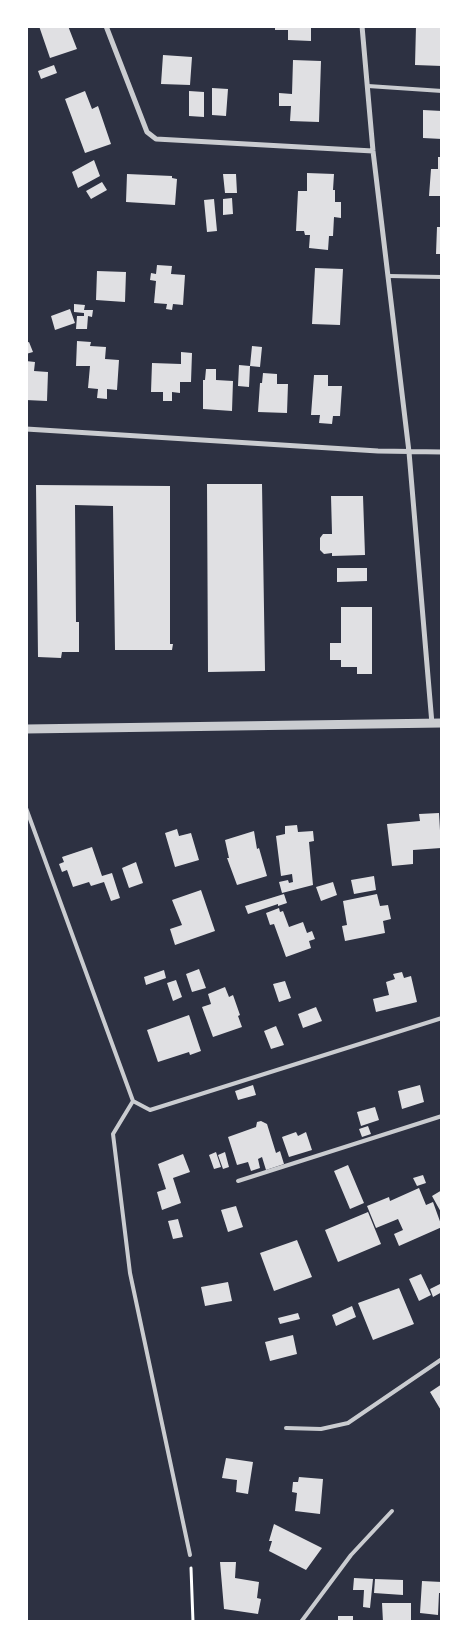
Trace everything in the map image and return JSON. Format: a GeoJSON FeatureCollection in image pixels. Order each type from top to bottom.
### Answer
{"type":"FeatureCollection","features":[{"type":"Feature","properties":{"kind":"street"},"geometry":{"type":"LineString","coordinates":[[106,26],[147,132],[156,139],[373,151]]}},
{"type":"Feature","properties":{"kind":"street"},"geometry":{"type":"LineString","coordinates":[[362,26],[373,151],[408,452],[432,724]]}},
{"type":"Feature","properties":{"kind":"street"},"geometry":{"type":"LineString","coordinates":[[26,428],[408,452],[442,452]]}},
{"type":"Feature","properties":{"kind":"street"},"geometry":{"type":"LineString","coordinates":[[26,729],[442,723]]}},
{"type":"Feature","properties":{"kind":"lane"},"geometry":{"type":"LineString","coordinates":[[368,86],[442,91]]}},
{"type":"Feature","properties":{"kind":"lane"},"geometry":{"type":"LineString","coordinates":[[389,276],[442,278]]}},
{"type":"Feature","properties":{"kind":"lane"},"geometry":{"type":"LineString","coordinates":[[26,808],[133,1101],[150,1110],[442,1018]]}},
{"type":"Feature","properties":{"kind":"lane"},"geometry":{"type":"LineString","coordinates":[[133,1101],[113,1134],[130,1273],[190,1555]]}},
{"type":"Feature","properties":{"kind":"lane"},"geometry":{"type":"LineString","coordinates":[[238,1181],[442,1116]]}},
{"type":"Feature","properties":{"kind":"lane"},"geometry":{"type":"LineString","coordinates":[[286,1428],[321,1429],[348,1423],[442,1359]]}},
{"type":"Feature","properties":{"kind":"lane"},"geometry":{"type":"LineString","coordinates":[[301,1622],[351,1555],[392,1512]]}},
{"type":"Feature","properties":{"kind":"path"},"geometry":{"type":"LineString","coordinates":[[190,1555],[194,1622]]}},
{"type":"Feature","properties":{"kind":"building"},"geometry":{"type":"Polygon","coordinates":[[[39,26],[68,26],[77,49],[50,58],[39,26]]]}},
{"type":"Feature","properties":{"kind":"building"},"geometry":{"type":"Polygon","coordinates":[[[275,26],[311,26],[311,41],[288,40],[288,30],[275,30],[275,26]]]}},
{"type":"Feature","properties":{"kind":"building"},"geometry":{"type":"Polygon","coordinates":[[[416,26],[442,26],[442,66],[415,65],[416,26]]]}},
{"type":"Feature","properties":{"kind":"building"},"geometry":{"type":"Polygon","coordinates":[[[163,55],[192,57],[190,85],[161,84],[163,55]]]}},
{"type":"Feature","properties":{"kind":"building"},"geometry":{"type":"Polygon","coordinates":[[[293,60],[321,61],[319,122],[290,121],[291,106],[279,106],[279,93],[292,94],[293,60]]]}},
{"type":"Feature","properties":{"kind":"building"},"geometry":{"type":"Polygon","coordinates":[[[54,65],[57,73],[41,79],[38,71],[54,65]]]}},
{"type":"Feature","properties":{"kind":"building"},"geometry":{"type":"Polygon","coordinates":[[[212,88],[228,89],[226,116],[212,115],[212,88]]]}},
{"type":"Feature","properties":{"kind":"building"},"geometry":{"type":"Polygon","coordinates":[[[85,91],[92,109],[98,106],[111,144],[85,153],[65,99],[85,91]]]}},
{"type":"Feature","properties":{"kind":"building"},"geometry":{"type":"Polygon","coordinates":[[[189,91],[204,92],[204,117],[189,116],[189,91]]]}},
{"type":"Feature","properties":{"kind":"building"},"geometry":{"type":"Polygon","coordinates":[[[423,110],[442,111],[442,139],[423,138],[423,110]]]}},
{"type":"Feature","properties":{"kind":"building"},"geometry":{"type":"Polygon","coordinates":[[[438,157],[442,157],[442,196],[429,196],[431,169],[438,169],[438,157]]]}},
{"type":"Feature","properties":{"kind":"building"},"geometry":{"type":"Polygon","coordinates":[[[94,160],[100,176],[78,188],[72,172],[94,160]]]}},
{"type":"Feature","properties":{"kind":"building"},"geometry":{"type":"Polygon","coordinates":[[[307,173],[334,174],[333,190],[335,190],[335,202],[341,202],[341,218],[334,217],[333,236],[329,236],[328,250],[309,248],[310,235],[305,235],[304,231],[296,231],[298,191],[307,191],[307,173]]]}},
{"type":"Feature","properties":{"kind":"building"},"geometry":{"type":"Polygon","coordinates":[[[127,174],[172,176],[172,178],[177,179],[175,205],[126,202],[127,174]]]}},
{"type":"Feature","properties":{"kind":"building"},"geometry":{"type":"Polygon","coordinates":[[[223,174],[236,174],[237,193],[225,193],[223,174]]]}},
{"type":"Feature","properties":{"kind":"building"},"geometry":{"type":"Polygon","coordinates":[[[102,182],[107,190],[91,199],[86,191],[102,182]]]}},
{"type":"Feature","properties":{"kind":"building"},"geometry":{"type":"Polygon","coordinates":[[[232,198],[233,214],[223,215],[223,199],[232,198]]]}},
{"type":"Feature","properties":{"kind":"building"},"geometry":{"type":"Polygon","coordinates":[[[214,199],[217,231],[207,232],[204,200],[214,199]]]}},
{"type":"Feature","properties":{"kind":"building"},"geometry":{"type":"Polygon","coordinates":[[[437,227],[442,227],[442,254],[436,254],[437,227]]]}},
{"type":"Feature","properties":{"kind":"building"},"geometry":{"type":"Polygon","coordinates":[[[157,265],[172,266],[171,274],[185,275],[183,305],[173,304],[172,310],[166,309],[167,304],[154,303],[156,281],[150,280],[151,273],[156,274],[157,265]]]}},
{"type":"Feature","properties":{"kind":"building"},"geometry":{"type":"Polygon","coordinates":[[[315,268],[343,269],[340,325],[312,324],[315,268]]]}},
{"type":"Feature","properties":{"kind":"building"},"geometry":{"type":"Polygon","coordinates":[[[97,271],[126,272],[125,302],[96,300],[97,271]]]}},
{"type":"Feature","properties":{"kind":"building"},"geometry":{"type":"Polygon","coordinates":[[[74,304],[85,305],[84,310],[93,310],[92,317],[88,316],[87,329],[76,329],[77,316],[84,316],[84,313],[74,312],[74,304]]]}},
{"type":"Feature","properties":{"kind":"building"},"geometry":{"type":"Polygon","coordinates":[[[70,309],[75,323],[55,330],[51,316],[70,309]]]}},
{"type":"Feature","properties":{"kind":"building"},"geometry":{"type":"Polygon","coordinates":[[[77,341],[91,342],[90,346],[106,347],[105,359],[119,360],[117,390],[107,389],[107,399],[97,398],[98,389],[88,388],[90,366],[76,366],[77,341]]]}},
{"type":"Feature","properties":{"kind":"building"},"geometry":{"type":"Polygon","coordinates":[[[29,342],[33,352],[26,354],[26,343],[29,342]]]}},
{"type":"Feature","properties":{"kind":"building"},"geometry":{"type":"Polygon","coordinates":[[[252,346],[262,347],[260,367],[250,366],[252,346]]]}},
{"type":"Feature","properties":{"kind":"building"},"geometry":{"type":"Polygon","coordinates":[[[181,352],[192,353],[191,382],[180,382],[180,393],[172,392],[172,401],[163,401],[163,392],[151,392],[152,363],[181,364],[181,352]]]}},
{"type":"Feature","properties":{"kind":"building"},"geometry":{"type":"Polygon","coordinates":[[[26,361],[35,362],[34,371],[48,372],[47,401],[26,400],[26,361]]]}},
{"type":"Feature","properties":{"kind":"building"},"geometry":{"type":"Polygon","coordinates":[[[239,365],[250,366],[249,387],[238,386],[239,365]]]}},
{"type":"Feature","properties":{"kind":"building"},"geometry":{"type":"Polygon","coordinates":[[[206,369],[216,369],[216,380],[233,381],[232,411],[203,409],[203,380],[205,380],[206,369]]]}},
{"type":"Feature","properties":{"kind":"building"},"geometry":{"type":"Polygon","coordinates":[[[263,373],[277,374],[277,384],[288,384],[287,413],[258,412],[260,383],[262,383],[263,373]]]}},
{"type":"Feature","properties":{"kind":"building"},"geometry":{"type":"Polygon","coordinates":[[[314,375],[328,375],[328,386],[342,386],[340,416],[333,416],[332,424],[319,423],[320,415],[311,415],[314,375]]]}},
{"type":"Feature","properties":{"kind":"building"},"geometry":{"type":"Polygon","coordinates":[[[207,484],[262,484],[265,671],[208,672],[207,484]]]}},
{"type":"Feature","properties":{"kind":"building"},"geometry":{"type":"Polygon","coordinates":[[[36,485],[170,486],[170,644],[173,644],[172,650],[115,650],[113,506],[75,505],[76,622],[79,622],[79,652],[62,652],[61,658],[38,657],[36,485]]]}},
{"type":"Feature","properties":{"kind":"building"},"geometry":{"type":"Polygon","coordinates":[[[331,496],[363,496],[365,555],[332,556],[332,553],[324,554],[320,550],[320,538],[323,534],[332,534],[331,496]]]}},
{"type":"Feature","properties":{"kind":"building"},"geometry":{"type":"Polygon","coordinates":[[[337,568],[367,568],[367,581],[337,582],[337,568]]]}},
{"type":"Feature","properties":{"kind":"building"},"geometry":{"type":"Polygon","coordinates":[[[341,607],[372,607],[372,674],[357,674],[357,667],[341,667],[341,660],[330,660],[330,643],[341,643],[341,607]]]}},
{"type":"Feature","properties":{"kind":"building"},"geometry":{"type":"Polygon","coordinates":[[[439,813],[441,848],[413,850],[413,864],[392,866],[387,824],[420,821],[419,814],[439,813]]]}},
{"type":"Feature","properties":{"kind":"building"},"geometry":{"type":"Polygon","coordinates":[[[297,825],[298,832],[313,831],[314,841],[309,842],[313,885],[282,893],[279,882],[288,880],[289,883],[293,882],[292,874],[281,876],[276,836],[285,834],[285,826],[297,825]]]}},
{"type":"Feature","properties":{"kind":"building"},"geometry":{"type":"Polygon","coordinates":[[[177,829],[179,836],[191,833],[199,860],[175,867],[165,833],[177,829]]]}},
{"type":"Feature","properties":{"kind":"building"},"geometry":{"type":"Polygon","coordinates":[[[254,831],[257,849],[259,848],[267,876],[237,885],[227,858],[229,858],[225,840],[254,831]]]}},
{"type":"Feature","properties":{"kind":"building"},"geometry":{"type":"Polygon","coordinates":[[[92,847],[102,876],[112,873],[120,898],[111,901],[104,882],[91,886],[89,882],[73,887],[67,870],[62,872],[59,864],[64,862],[62,857],[92,847]]]}},
{"type":"Feature","properties":{"kind":"building"},"geometry":{"type":"Polygon","coordinates":[[[136,862],[143,883],[129,888],[122,868],[136,862]]]}},
{"type":"Feature","properties":{"kind":"building"},"geometry":{"type":"Polygon","coordinates":[[[374,876],[376,890],[354,894],[351,880],[374,876]]]}},
{"type":"Feature","properties":{"kind":"building"},"geometry":{"type":"Polygon","coordinates":[[[333,882],[337,895],[321,901],[316,887],[333,882]]]}},
{"type":"Feature","properties":{"kind":"building"},"geometry":{"type":"Polygon","coordinates":[[[201,890],[215,931],[175,945],[170,929],[182,925],[172,900],[201,890]]]}},
{"type":"Feature","properties":{"kind":"building"},"geometry":{"type":"Polygon","coordinates":[[[284,894],[287,903],[248,914],[245,906],[284,894]]]}},
{"type":"Feature","properties":{"kind":"building"},"geometry":{"type":"Polygon","coordinates":[[[377,894],[380,906],[388,905],[391,919],[383,921],[385,933],[345,941],[342,926],[347,925],[343,901],[377,894]]]}},
{"type":"Feature","properties":{"kind":"building"},"geometry":{"type":"Polygon","coordinates":[[[279,908],[280,912],[283,911],[289,927],[303,922],[307,933],[312,931],[315,939],[309,941],[311,948],[286,957],[274,924],[270,925],[266,913],[279,908]]]}},
{"type":"Feature","properties":{"kind":"building"},"geometry":{"type":"Polygon","coordinates":[[[199,969],[206,988],[192,992],[186,974],[199,969]]]}},
{"type":"Feature","properties":{"kind":"building"},"geometry":{"type":"Polygon","coordinates":[[[164,970],[166,978],[146,985],[144,977],[164,970]]]}},
{"type":"Feature","properties":{"kind":"building"},"geometry":{"type":"Polygon","coordinates":[[[402,972],[404,978],[411,976],[417,1002],[376,1012],[373,999],[389,995],[386,982],[395,979],[393,974],[402,972]]]}},
{"type":"Feature","properties":{"kind":"building"},"geometry":{"type":"Polygon","coordinates":[[[176,980],[182,997],[173,1001],[167,983],[176,980]]]}},
{"type":"Feature","properties":{"kind":"building"},"geometry":{"type":"Polygon","coordinates":[[[285,981],[291,998],[279,1002],[273,984],[285,981]]]}},
{"type":"Feature","properties":{"kind":"building"},"geometry":{"type":"Polygon","coordinates":[[[225,987],[229,997],[233,995],[242,1027],[213,1037],[202,1007],[211,1004],[208,994],[225,987]]]}},
{"type":"Feature","properties":{"kind":"building"},"geometry":{"type":"Polygon","coordinates":[[[316,1007],[322,1021],[303,1028],[298,1014],[316,1007]]]}},
{"type":"Feature","properties":{"kind":"building"},"geometry":{"type":"Polygon","coordinates":[[[189,1015],[201,1051],[190,1055],[189,1052],[158,1062],[147,1030],[189,1015]]]}},
{"type":"Feature","properties":{"kind":"building"},"geometry":{"type":"Polygon","coordinates":[[[276,1026],[284,1045],[271,1049],[264,1031],[276,1026]]]}},
{"type":"Feature","properties":{"kind":"building"},"geometry":{"type":"Polygon","coordinates":[[[253,1085],[256,1095],[238,1100],[235,1091],[253,1085]]]}},
{"type":"Feature","properties":{"kind":"building"},"geometry":{"type":"Polygon","coordinates":[[[420,1085],[424,1102],[402,1109],[398,1091],[420,1085]]]}},
{"type":"Feature","properties":{"kind":"building"},"geometry":{"type":"Polygon","coordinates":[[[375,1107],[379,1120],[361,1126],[357,1112],[375,1107]]]}},
{"type":"Feature","properties":{"kind":"building"},"geometry":{"type":"Polygon","coordinates":[[[261,1121],[267,1124],[276,1153],[280,1151],[284,1164],[266,1170],[262,1157],[258,1159],[260,1168],[251,1171],[248,1162],[237,1165],[228,1137],[256,1127],[257,1122],[261,1121]]]}},
{"type":"Feature","properties":{"kind":"building"},"geometry":{"type":"Polygon","coordinates":[[[368,1126],[371,1134],[362,1137],[359,1129],[368,1126]]]}},
{"type":"Feature","properties":{"kind":"building"},"geometry":{"type":"Polygon","coordinates":[[[296,1132],[298,1136],[306,1132],[312,1150],[289,1157],[282,1137],[296,1132]]]}},
{"type":"Feature","properties":{"kind":"building"},"geometry":{"type":"Polygon","coordinates":[[[216,1152],[221,1167],[214,1169],[209,1155],[216,1152]]]}},
{"type":"Feature","properties":{"kind":"building"},"geometry":{"type":"Polygon","coordinates":[[[225,1152],[229,1167],[223,1169],[218,1155],[225,1152]]]}},
{"type":"Feature","properties":{"kind":"building"},"geometry":{"type":"Polygon","coordinates":[[[183,1154],[190,1172],[173,1178],[181,1203],[162,1210],[157,1192],[166,1189],[158,1164],[183,1154]]]}},
{"type":"Feature","properties":{"kind":"building"},"geometry":{"type":"Polygon","coordinates":[[[348,1165],[364,1203],[350,1209],[334,1171],[348,1165]]]}},
{"type":"Feature","properties":{"kind":"building"},"geometry":{"type":"Polygon","coordinates":[[[423,1175],[426,1183],[417,1186],[413,1178],[423,1175]]]}},
{"type":"Feature","properties":{"kind":"building"},"geometry":{"type":"Polygon","coordinates":[[[419,1188],[426,1205],[433,1202],[442,1227],[399,1246],[394,1234],[403,1230],[398,1219],[376,1228],[367,1206],[389,1197],[390,1201],[419,1188]]]}},
{"type":"Feature","properties":{"kind":"building"},"geometry":{"type":"Polygon","coordinates":[[[442,1190],[442,1214],[432,1196],[442,1190]]]}},
{"type":"Feature","properties":{"kind":"building"},"geometry":{"type":"Polygon","coordinates":[[[236,1206],[243,1227],[228,1232],[221,1210],[236,1206]]]}},
{"type":"Feature","properties":{"kind":"building"},"geometry":{"type":"Polygon","coordinates":[[[368,1212],[381,1244],[338,1262],[325,1230],[368,1212]]]}},
{"type":"Feature","properties":{"kind":"building"},"geometry":{"type":"Polygon","coordinates":[[[178,1219],[183,1237],[173,1239],[168,1221],[178,1219]]]}},
{"type":"Feature","properties":{"kind":"building"},"geometry":{"type":"Polygon","coordinates":[[[297,1240],[312,1277],[274,1291],[260,1253],[297,1240]]]}},
{"type":"Feature","properties":{"kind":"building"},"geometry":{"type":"Polygon","coordinates":[[[421,1274],[431,1295],[419,1301],[409,1279],[421,1274]]]}},
{"type":"Feature","properties":{"kind":"building"},"geometry":{"type":"Polygon","coordinates":[[[228,1282],[232,1301],[205,1306],[201,1287],[228,1282]]]}},
{"type":"Feature","properties":{"kind":"building"},"geometry":{"type":"Polygon","coordinates":[[[442,1283],[442,1292],[433,1297],[430,1289],[442,1283]]]}},
{"type":"Feature","properties":{"kind":"building"},"geometry":{"type":"Polygon","coordinates":[[[399,1288],[414,1324],[373,1340],[358,1303],[399,1288]]]}},
{"type":"Feature","properties":{"kind":"building"},"geometry":{"type":"Polygon","coordinates":[[[352,1306],[356,1317],[336,1326],[332,1315],[352,1306]]]}},
{"type":"Feature","properties":{"kind":"building"},"geometry":{"type":"Polygon","coordinates":[[[298,1313],[300,1319],[280,1324],[278,1318],[298,1313]]]}},
{"type":"Feature","properties":{"kind":"building"},"geometry":{"type":"Polygon","coordinates":[[[293,1335],[297,1354],[270,1361],[265,1342],[293,1335]]]}},
{"type":"Feature","properties":{"kind":"building"},"geometry":{"type":"Polygon","coordinates":[[[442,1384],[442,1412],[430,1392],[442,1384]]]}},
{"type":"Feature","properties":{"kind":"building"},"geometry":{"type":"Polygon","coordinates":[[[226,1458],[253,1462],[248,1494],[236,1492],[237,1480],[222,1478],[226,1458]]]}},
{"type":"Feature","properties":{"kind":"building"},"geometry":{"type":"Polygon","coordinates":[[[299,1477],[323,1479],[320,1514],[295,1511],[297,1493],[292,1492],[293,1482],[298,1482],[299,1477]]]}},
{"type":"Feature","properties":{"kind":"building"},"geometry":{"type":"Polygon","coordinates":[[[274,1524],[322,1548],[306,1570],[269,1551],[272,1541],[269,1541],[274,1524]]]}},
{"type":"Feature","properties":{"kind":"building"},"geometry":{"type":"Polygon","coordinates":[[[220,1562],[236,1562],[235,1578],[259,1582],[257,1598],[261,1599],[258,1614],[224,1609],[220,1562]]]}},
{"type":"Feature","properties":{"kind":"building"},"geometry":{"type":"Polygon","coordinates":[[[354,1578],[373,1579],[370,1608],[363,1607],[364,1590],[353,1590],[354,1578]]]}},
{"type":"Feature","properties":{"kind":"building"},"geometry":{"type":"Polygon","coordinates":[[[375,1579],[403,1580],[403,1595],[374,1593],[375,1579]]]}},
{"type":"Feature","properties":{"kind":"building"},"geometry":{"type":"Polygon","coordinates":[[[422,1581],[442,1582],[442,1593],[439,1593],[438,1615],[420,1613],[422,1581]]]}},
{"type":"Feature","properties":{"kind":"building"},"geometry":{"type":"Polygon","coordinates":[[[382,1603],[411,1603],[411,1622],[383,1622],[382,1603]]]}},
{"type":"Feature","properties":{"kind":"building"},"geometry":{"type":"Polygon","coordinates":[[[338,1616],[353,1616],[353,1622],[338,1622],[338,1616]]]}}]}
